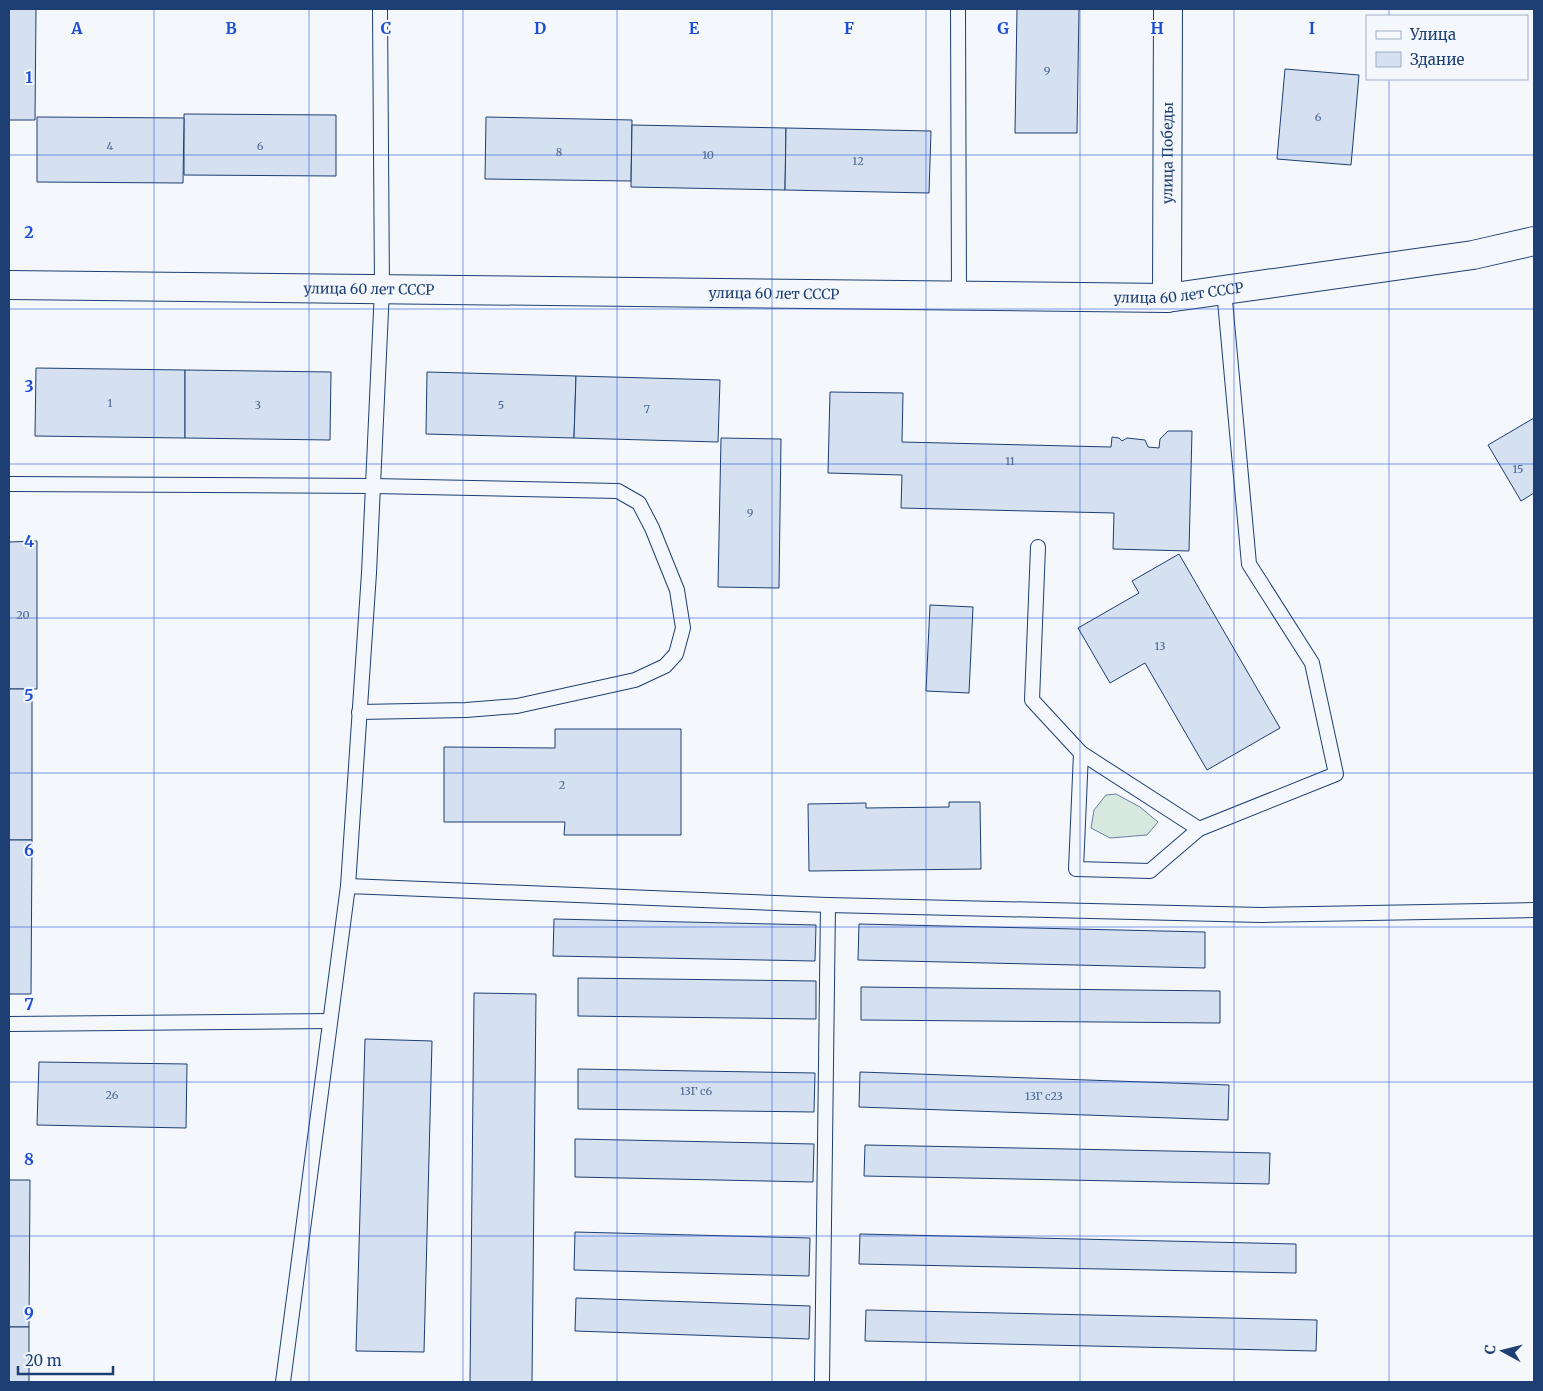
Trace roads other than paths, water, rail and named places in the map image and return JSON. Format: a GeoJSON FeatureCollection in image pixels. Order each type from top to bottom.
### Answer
{"type":"FeatureCollection","features":[{"type":"Feature","properties":{"kind":"street","name":"улица Победы"},"geometry":{"type":"LineString","coordinates":[[1167,298],[1168,9]]}},
{"type":"Feature","properties":{"kind":"street","name":"улица 60 лет СССР"},"geometry":{"type":"LineString","coordinates":[[9,285],[1167,298],[1473,255],[1534,241]]}},
{"type":"Feature","properties":{"kind":"lane"},"geometry":{"type":"LineString","coordinates":[[283,1382],[348,886],[369,573],[382,289],[380,9]]}},
{"type":"Feature","properties":{"kind":"lane"},"geometry":{"type":"LineString","coordinates":[[958,9],[959,296]]}},
{"type":"Feature","properties":{"kind":"lane"},"geometry":{"type":"LineString","coordinates":[[1081,753],[1076,869],[1150,871],[1199,829],[1336,774],[1312,663],[1249,564],[1224,290]]}},
{"type":"Feature","properties":{"kind":"lane"},"geometry":{"type":"LineString","coordinates":[[9,484],[373,486],[618,491],[639,503],[652,528],[678,590],[683,628],[676,654],[665,666],[635,680],[517,706],[466,710],[359,712]]}},
{"type":"Feature","properties":{"kind":"lane"},"geometry":{"type":"LineString","coordinates":[[1038,546],[1032,700],[1081,753],[1199,829]]}},
{"type":"Feature","properties":{"kind":"lane"},"geometry":{"type":"LineString","coordinates":[[348,886],[828,905],[1262,915],[1534,910]]}},
{"type":"Feature","properties":{"kind":"lane"},"geometry":{"type":"LineString","coordinates":[[822,1382],[828,905]]}},
{"type":"Feature","properties":{"kind":"lane"},"geometry":{"type":"LineString","coordinates":[[9,1024],[330,1021]]}}]}
